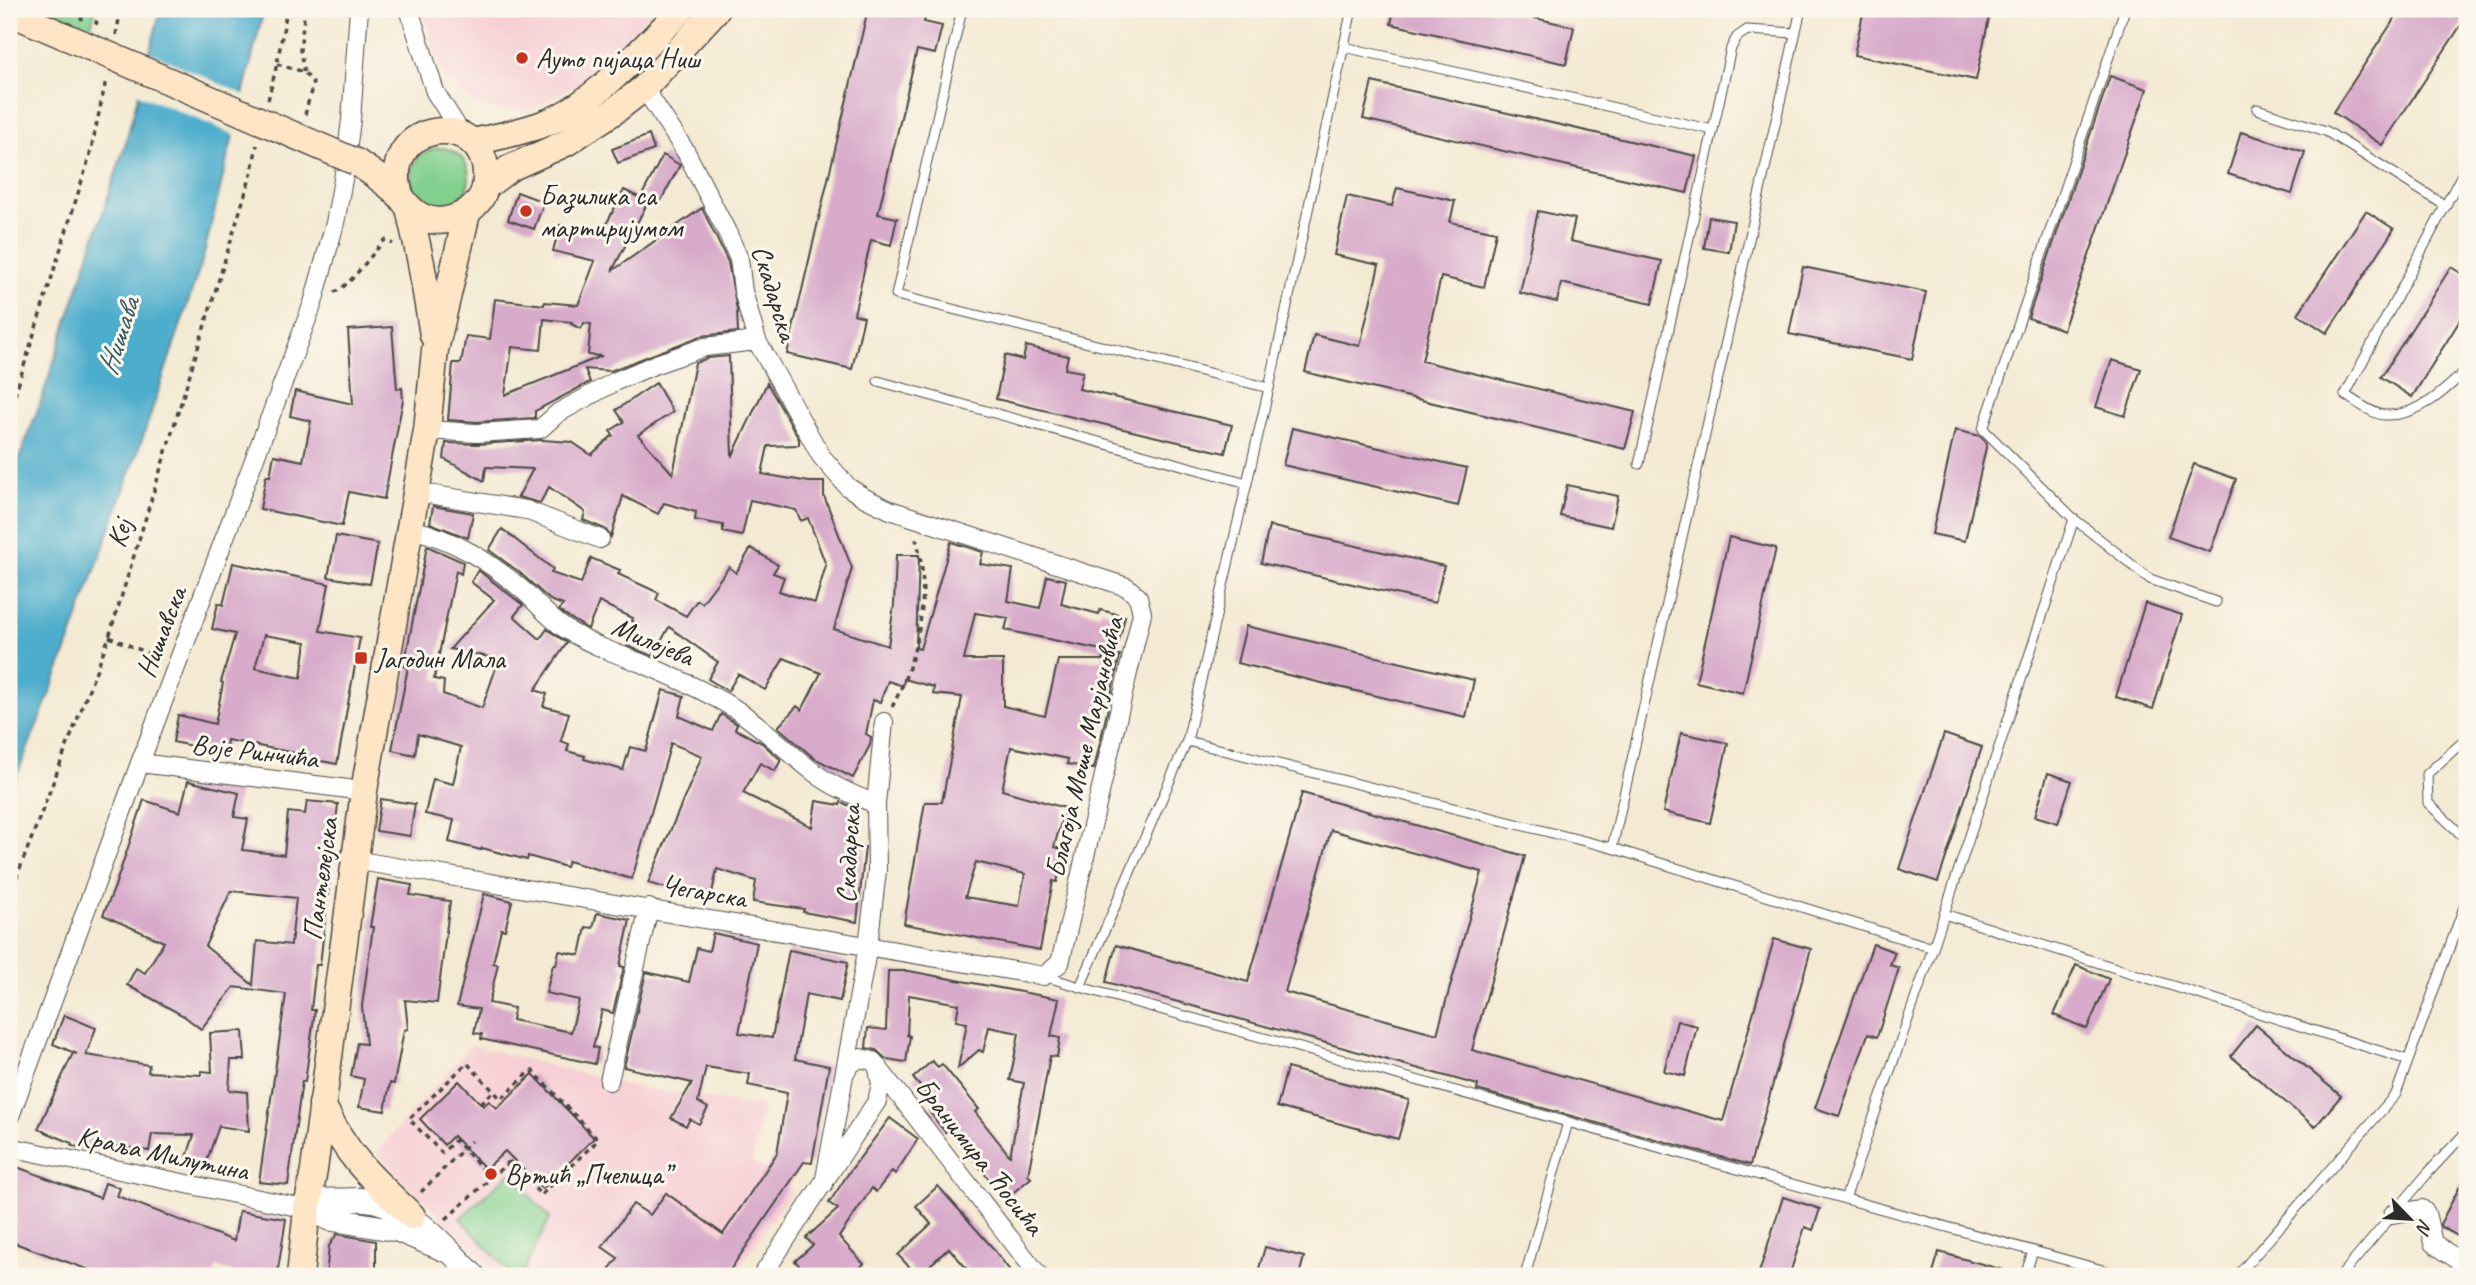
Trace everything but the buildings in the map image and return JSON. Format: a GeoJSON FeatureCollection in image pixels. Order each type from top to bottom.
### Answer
{"type":"FeatureCollection","features":[{"type":"Feature","properties":{"kind":"main road"},"geometry":{"type":"LineString","coordinates":[[405,202],[396,172],[404,150],[416,138],[431,132],[447,131],[468,139],[499,137],[552,120],[582,102],[630,61],[682,9]]}},
{"type":"Feature","properties":{"kind":"main road"},"geometry":{"type":"LineString","coordinates":[[486,186],[510,168],[566,143],[644,88],[717,9]]}},
{"type":"Feature","properties":{"kind":"main road"},"geometry":{"type":"LineString","coordinates":[[9,12],[351,160],[405,202],[417,215],[437,221],[458,218],[467,213],[479,201],[486,186],[485,162],[468,139]]}},
{"type":"Feature","properties":{"kind":"main road"},"geometry":{"type":"LineString","coordinates":[[351,160],[404,150]]}},
{"type":"Feature","properties":{"kind":"main road","name":"Пантелејска"},"geometry":{"type":"LineString","coordinates":[[405,202],[421,263],[436,350]]}},
{"type":"Feature","properties":{"kind":"main road","name":"Пантелејска"},"geometry":{"type":"LineString","coordinates":[[300,1276],[364,791],[427,430],[436,350],[467,213]]}},
{"type":"Feature","properties":{"kind":"main road"},"geometry":{"type":"LineString","coordinates":[[322,1104],[342,1143],[354,1159],[415,1206]]}},
{"type":"Feature","properties":{"kind":"street","name":"Нишавска"},"geometry":{"type":"LineString","coordinates":[[9,1119],[316,294],[351,160],[359,9]]}},
{"type":"Feature","properties":{"kind":"street"},"geometry":{"type":"LineString","coordinates":[[409,9],[435,92],[468,139]]}},
{"type":"Feature","properties":{"kind":"street","name":"Скадарска"},"geometry":{"type":"LineString","coordinates":[[644,88],[686,152],[727,232],[739,259],[743,291],[757,341],[821,456],[834,474],[865,498],[909,516]]}},
{"type":"Feature","properties":{"kind":"street"},"geometry":{"type":"LineString","coordinates":[[427,430],[477,433],[540,429],[558,413],[616,381],[656,364],[705,347],[757,341]]}},
{"type":"Feature","properties":{"kind":"street"},"geometry":{"type":"LineString","coordinates":[[416,492],[526,510],[600,539]]}},
{"type":"Feature","properties":{"kind":"street","name":"Благоја Моше Марјановића"},"geometry":{"type":"LineString","coordinates":[[909,516],[1127,587],[1134,592],[1142,607],[1062,956],[1060,963],[1044,976]]}},
{"type":"Feature","properties":{"kind":"street","name":"Милојева"},"geometry":{"type":"LineString","coordinates":[[410,529],[433,534],[489,563],[565,629],[584,640],[671,676],[734,708],[817,775],[847,793],[876,804]]}},
{"type":"Feature","properties":{"kind":"street","name":"Скадарска"},"geometry":{"type":"LineString","coordinates":[[824,1184],[868,946],[877,871],[876,804],[884,722]]}},
{"type":"Feature","properties":{"kind":"street","name":"Воје Ринчића"},"geometry":{"type":"LineString","coordinates":[[140,763],[364,791]]}},
{"type":"Feature","properties":{"kind":"street","name":"Чегарска"},"geometry":{"type":"LineString","coordinates":[[354,860],[1044,976]]}},
{"type":"Feature","properties":{"kind":"street"},"geometry":{"type":"LineString","coordinates":[[609,1081],[649,908]]}},
{"type":"Feature","properties":{"kind":"street"},"geometry":{"type":"LineString","coordinates":[[769,1273],[877,1101],[881,1084],[873,1061],[860,1058],[846,1071]]}},
{"type":"Feature","properties":{"kind":"street","name":"Бранимира Ћосића"},"geometry":{"type":"LineString","coordinates":[[878,1069],[1039,1276]]}},
{"type":"Feature","properties":{"kind":"street","name":"Краља Милутина"},"geometry":{"type":"LineString","coordinates":[[9,1147],[307,1209]]}},
{"type":"Feature","properties":{"kind":"street"},"geometry":{"type":"LineString","coordinates":[[452,1253],[397,1230],[330,1219],[307,1209],[317,1200],[363,1199],[415,1206],[474,1276]]}},
{"type":"Feature","properties":{"kind":"street"},"geometry":{"type":"LineString","coordinates":[[2393,1214],[2422,1209],[2426,1213],[2433,1244],[2467,1266]]}},
{"type":"Feature","properties":{"kind":"lane"},"geometry":{"type":"LineString","coordinates":[[962,9],[896,295],[1269,388]]}},
{"type":"Feature","properties":{"kind":"lane"},"geometry":{"type":"LineString","coordinates":[[1080,987],[1187,741],[1269,388],[1352,9]]}},
{"type":"Feature","properties":{"kind":"lane"},"geometry":{"type":"LineString","coordinates":[[1612,848],[1801,9]]}},
{"type":"Feature","properties":{"kind":"lane"},"geometry":{"type":"LineString","coordinates":[[2125,9],[1983,429],[2074,519],[2150,579],[2216,602]]}},
{"type":"Feature","properties":{"kind":"lane"},"geometry":{"type":"LineString","coordinates":[[1639,464],[1731,48],[1737,37],[1747,30],[1796,33]]}},
{"type":"Feature","properties":{"kind":"lane"},"geometry":{"type":"LineString","coordinates":[[1344,47],[1713,130]]}},
{"type":"Feature","properties":{"kind":"lane"},"geometry":{"type":"LineString","coordinates":[[2257,109],[2326,131],[2446,206]]}},
{"type":"Feature","properties":{"kind":"lane"},"geometry":{"type":"LineString","coordinates":[[2467,165],[2345,395],[2382,415],[2416,409],[2441,394],[2467,369]]}},
{"type":"Feature","properties":{"kind":"lane"},"geometry":{"type":"LineString","coordinates":[[878,381],[1247,483]]}},
{"type":"Feature","properties":{"kind":"lane"},"geometry":{"type":"LineString","coordinates":[[1845,1199],[1933,948],[2074,519]]}},
{"type":"Feature","properties":{"kind":"lane"},"geometry":{"type":"LineString","coordinates":[[2467,738],[2427,774],[2428,803],[2467,840]]}},
{"type":"Feature","properties":{"kind":"lane"},"geometry":{"type":"LineString","coordinates":[[1187,741],[1612,848],[1933,948]]}},
{"type":"Feature","properties":{"kind":"lane"},"geometry":{"type":"LineString","coordinates":[[2237,1276],[2396,1094],[2467,898]]}},
{"type":"Feature","properties":{"kind":"lane"},"geometry":{"type":"LineString","coordinates":[[1944,914],[2408,1060]]}},
{"type":"Feature","properties":{"kind":"lane"},"geometry":{"type":"LineString","coordinates":[[1044,976],[2124,1276]]}},
{"type":"Feature","properties":{"kind":"lane"},"geometry":{"type":"LineString","coordinates":[[1525,1276],[1568,1122]]}},
{"type":"Feature","properties":{"kind":"lane"},"geometry":{"type":"LineString","coordinates":[[2341,1276],[2467,1131]]}},
{"type":"Feature","properties":{"kind":"lane"},"geometry":{"type":"LineString","coordinates":[[2025,1276],[2033,1251]]}},
{"type":"Feature","properties":{"kind":"path"},"geometry":{"type":"LineString","coordinates":[[80,21],[84,9]]}},
{"type":"Feature","properties":{"kind":"path"},"geometry":{"type":"LineString","coordinates":[[96,23],[99,9]]}},
{"type":"Feature","properties":{"kind":"path"},"geometry":{"type":"LineString","coordinates":[[113,45],[121,9]]}},
{"type":"Feature","properties":{"kind":"path"},"geometry":{"type":"LineString","coordinates":[[287,9],[277,64],[304,72]]}},
{"type":"Feature","properties":{"kind":"path"},"geometry":{"type":"LineString","coordinates":[[304,120],[313,83],[304,72],[300,50],[305,9]]}},
{"type":"Feature","properties":{"kind":"path"},"geometry":{"type":"LineString","coordinates":[[9,414],[90,155],[108,72]]}},
{"type":"Feature","properties":{"kind":"path","name":"Кеј"},"geometry":{"type":"LineString","coordinates":[[9,897],[108,637],[251,175]]}},
{"type":"Feature","properties":{"kind":"path"},"geometry":{"type":"LineString","coordinates":[[316,294],[340,291],[385,240],[395,244]]}},
{"type":"Feature","properties":{"kind":"path"},"geometry":{"type":"LineString","coordinates":[[884,722],[905,683],[923,596],[921,556],[909,516]]}},
{"type":"Feature","properties":{"kind":"path"},"geometry":{"type":"LineString","coordinates":[[108,637],[162,659]]}},
{"type":"Feature","properties":{"kind":"path"},"geometry":{"type":"LineString","coordinates":[[440,1226],[511,1160],[541,1195],[598,1140],[532,1070],[501,1099],[467,1063],[409,1119],[442,1153],[455,1140],[491,1178]]}},
{"type":"Feature","properties":{"kind":"path"},"geometry":{"type":"LineString","coordinates":[[481,1103],[494,1091]]}},
{"type":"Feature","properties":{"kind":"path"},"geometry":{"type":"LineString","coordinates":[[415,1206],[471,1141]]}},
{"type":"Feature","properties":{"kind":"shaded area","name":"Ауто пијаца Ниш"},"geometry":{"type":"Polygon","coordinates":[[[423,9],[654,9],[582,83],[531,110],[497,111],[481,106],[454,90],[440,70],[423,9]]]}},
{"type":"Feature","properties":{"kind":"shaded area"},"geometry":{"type":"Polygon","coordinates":[[[471,1045],[630,1086],[763,1107],[752,1161],[792,1190],[733,1276],[499,1276],[376,1153],[471,1045]]]}},
{"type":"Feature","properties":{"kind":"green space"},"geometry":{"type":"Polygon","coordinates":[[[49,9],[96,9],[90,28],[49,9]]]}},
{"type":"Feature","properties":{"kind":"green space"},"geometry":{"type":"Polygon","coordinates":[[[440,148],[456,153],[464,161],[469,177],[464,193],[456,201],[440,206],[424,201],[416,193],[411,177],[416,161],[424,153],[440,148]]]}},
{"type":"Feature","properties":{"kind":"green space"},"geometry":{"type":"Polygon","coordinates":[[[510,1173],[550,1218],[521,1276],[513,1276],[460,1218],[510,1173]]]}},
{"type":"Feature","properties":{"kind":"water","name":"Нишава"},"geometry":{"type":"Polygon","coordinates":[[[161,9],[264,9],[203,258],[144,434],[61,665],[9,795],[9,485],[41,401],[125,145],[161,9]]]}},
{"type":"Feature","properties":{"kind":"pier"},"geometry":{"type":"Polygon","coordinates":[[[147,51],[247,96],[237,136],[136,93],[147,51]]]}},
{"type":"Feature","properties":{"kind":"place","name":"Ауто пијаца Ниш"},"geometry":{"type":"Point","coordinates":[522,58]}},
{"type":"Feature","properties":{"kind":"place","name":"Базилика са мартиријумом"},"geometry":{"type":"Point","coordinates":[526,211]}},
{"type":"Feature","properties":{"kind":"place","name":"Јагодин Мала"},"geometry":{"type":"Point","coordinates":[361,658]}},
{"type":"Feature","properties":{"kind":"place","name":"Вртић „Пчелица”"},"geometry":{"type":"Point","coordinates":[491,1174]}}]}
